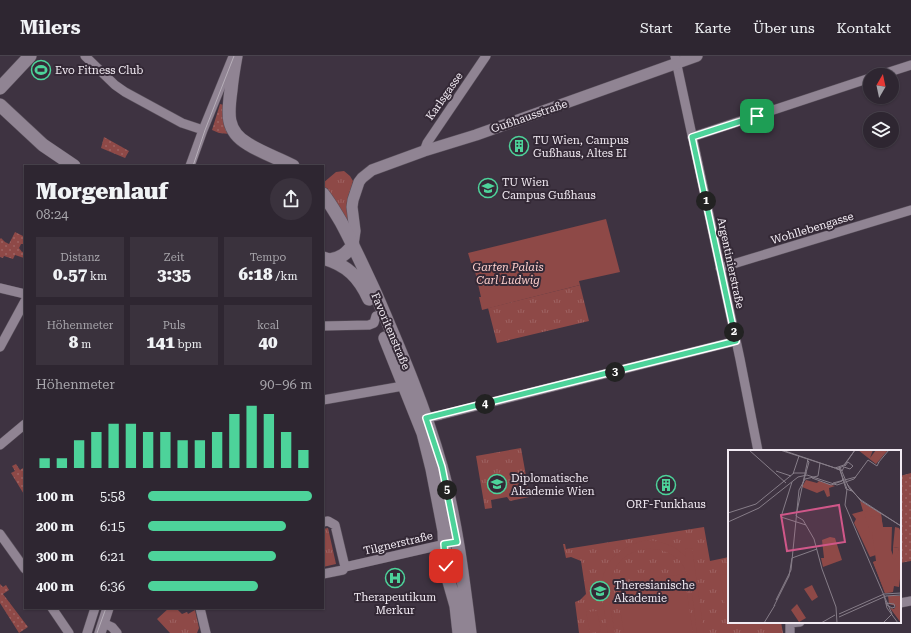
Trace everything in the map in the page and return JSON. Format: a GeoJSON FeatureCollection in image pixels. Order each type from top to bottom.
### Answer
{"type":"FeatureCollection","features":[{"type":"Feature","properties":{"kind":"main road"},"geometry":{"type":"LineString","coordinates":[[0,88],[30,56]]}},
{"type":"Feature","properties":{"kind":"main road"},"geometry":{"type":"LineString","coordinates":[[235,56],[228,113],[230,124],[241,139],[290,165]]}},
{"type":"Feature","properties":{"kind":"main road"},"geometry":{"type":"LineString","coordinates":[[0,105],[43,145],[73,165]]}},
{"type":"Feature","properties":{"kind":"main road","name":"Favoritenstraße"},"geometry":{"type":"LineString","coordinates":[[324,195],[329,201],[353,245],[406,364],[432,469],[442,518],[448,578],[456,606],[459,633]]}},
{"type":"Feature","properties":{"kind":"main road"},"geometry":{"type":"LineString","coordinates":[[326,259],[338,258],[346,254],[353,245]]}},
{"type":"Feature","properties":{"kind":"main road","name":"Favoritenstraße"},"geometry":{"type":"LineString","coordinates":[[326,259],[348,269],[358,279],[376,316],[403,386],[426,418],[442,467],[457,542],[470,633]]}},
{"type":"Feature","properties":{"kind":"street"},"geometry":{"type":"LineString","coordinates":[[85,56],[115,85],[125,92],[182,123],[203,130]]}},
{"type":"Feature","properties":{"kind":"street"},"geometry":{"type":"LineString","coordinates":[[190,165],[224,77],[235,56]]}},
{"type":"Feature","properties":{"kind":"street","name":"Karlsgasse"},"geometry":{"type":"LineString","coordinates":[[424,151],[427,143],[486,56]]}},
{"type":"Feature","properties":{"kind":"street","name":"Gußhausstraße"},"geometry":{"type":"LineString","coordinates":[[362,178],[372,170],[424,151],[476,135],[676,60],[697,56]]}},
{"type":"Feature","properties":{"kind":"street","name":"Argentinierstraße"},"geometry":{"type":"LineString","coordinates":[[676,60],[758,450]]}},
{"type":"Feature","properties":{"kind":"street"},"geometry":{"type":"LineString","coordinates":[[899,69],[911,65]]}},
{"type":"Feature","properties":{"kind":"street"},"geometry":{"type":"LineString","coordinates":[[692,137],[863,80]]}},
{"type":"Feature","properties":{"kind":"street","name":"Favoritenstraße"},"geometry":{"type":"LineString","coordinates":[[353,245],[355,231],[352,207],[355,192],[362,178]]}},
{"type":"Feature","properties":{"kind":"street","name":"Wohllebengasse"},"geometry":{"type":"LineString","coordinates":[[720,268],[911,210]]}},
{"type":"Feature","properties":{"kind":"street"},"geometry":{"type":"LineString","coordinates":[[0,288],[24,294]]}},
{"type":"Feature","properties":{"kind":"street"},"geometry":{"type":"LineString","coordinates":[[0,348],[24,303]]}},
{"type":"Feature","properties":{"kind":"street"},"geometry":{"type":"LineString","coordinates":[[324,326],[369,325],[374,323],[376,316]]}},
{"type":"Feature","properties":{"kind":"street"},"geometry":{"type":"LineString","coordinates":[[426,418],[736,341]]}},
{"type":"Feature","properties":{"kind":"street"},"geometry":{"type":"LineString","coordinates":[[324,400],[403,386]]}},
{"type":"Feature","properties":{"kind":"street"},"geometry":{"type":"LineString","coordinates":[[0,445],[24,425]]}},
{"type":"Feature","properties":{"kind":"street"},"geometry":{"type":"LineString","coordinates":[[324,522],[328,521],[335,525],[345,567]]}},
{"type":"Feature","properties":{"kind":"street"},"geometry":{"type":"LineString","coordinates":[[0,534],[24,568]]}},
{"type":"Feature","properties":{"kind":"street","name":"Tilgnerstraße"},"geometry":{"type":"LineString","coordinates":[[324,574],[343,570],[345,567],[457,542]]}},
{"type":"Feature","properties":{"kind":"street"},"geometry":{"type":"LineString","coordinates":[[901,603],[911,601]]}},
{"type":"Feature","properties":{"kind":"street"},"geometry":{"type":"LineString","coordinates":[[53,609],[69,633]]}},
{"type":"Feature","properties":{"kind":"street"},"geometry":{"type":"LineString","coordinates":[[87,633],[95,609]]}},
{"type":"Feature","properties":{"kind":"street"},"geometry":{"type":"LineString","coordinates":[[108,609],[101,628],[112,627],[117,633]]}},
{"type":"Feature","properties":{"kind":"street"},"geometry":{"type":"LineString","coordinates":[[200,609],[206,633]]}},
{"type":"Feature","properties":{"kind":"green space"},"geometry":{"type":"Polygon","coordinates":[[[220,104],[224,105],[230,134],[219,133],[212,130],[220,104]]]}},
{"type":"Feature","properties":{"kind":"green space"},"geometry":{"type":"Polygon","coordinates":[[[104,137],[129,151],[125,158],[101,148],[104,137]]]}},
{"type":"Feature","properties":{"kind":"green space"},"geometry":{"type":"Polygon","coordinates":[[[344,171],[353,181],[348,202],[352,230],[327,188],[324,189],[324,182],[336,172],[344,171]]]}},
{"type":"Feature","properties":{"kind":"green space","name":"Garten Palais Carl Ludwig"},"geometry":{"type":"Polygon","coordinates":[[[606,219],[620,272],[579,281],[580,285],[482,310],[479,297],[481,297],[473,263],[471,263],[468,253],[606,219]]]}},
{"type":"Feature","properties":{"kind":"green space"},"geometry":{"type":"Polygon","coordinates":[[[15,232],[24,236],[24,244],[21,244],[19,248],[22,252],[24,251],[24,258],[15,255],[13,259],[4,256],[3,258],[0,257],[0,239],[1,238],[9,244],[15,232]]]}},
{"type":"Feature","properties":{"kind":"green space"},"geometry":{"type":"Polygon","coordinates":[[[580,285],[589,321],[497,343],[488,308],[580,285]]]}},
{"type":"Feature","properties":{"kind":"green space"},"geometry":{"type":"Polygon","coordinates":[[[521,448],[528,487],[535,491],[536,494],[534,496],[510,501],[507,497],[491,500],[492,508],[485,509],[476,456],[521,448]]]}},
{"type":"Feature","properties":{"kind":"green space"},"geometry":{"type":"Polygon","coordinates":[[[16,464],[20,470],[24,468],[24,494],[11,473],[15,471],[12,466],[16,464]]]}},
{"type":"Feature","properties":{"kind":"green space"},"geometry":{"type":"Polygon","coordinates":[[[911,473],[911,561],[901,563],[901,476],[911,473]]]}},
{"type":"Feature","properties":{"kind":"green space"},"geometry":{"type":"Polygon","coordinates":[[[704,527],[710,561],[728,557],[728,623],[781,623],[783,633],[579,633],[575,602],[580,600],[586,594],[581,561],[571,557],[566,558],[563,544],[565,544],[566,549],[704,527]]]}},
{"type":"Feature","properties":{"kind":"green space"},"geometry":{"type":"Polygon","coordinates":[[[328,528],[336,564],[324,567],[324,529],[328,528]]]}},
{"type":"Feature","properties":{"kind":"green space"},"geometry":{"type":"Polygon","coordinates":[[[646,540],[668,544],[677,549],[686,557],[685,549],[692,548],[704,633],[697,633],[691,587],[681,562],[676,557],[664,551],[646,549],[638,550],[623,559],[617,565],[613,573],[609,595],[615,633],[608,633],[602,591],[603,577],[606,569],[615,556],[622,550],[646,540]]]}},
{"type":"Feature","properties":{"kind":"green space"},"geometry":{"type":"Polygon","coordinates":[[[684,574],[693,633],[624,633],[616,584],[684,574]]]}},
{"type":"Feature","properties":{"kind":"green space"},"geometry":{"type":"Polygon","coordinates":[[[728,574],[728,623],[734,623],[728,624],[720,575],[728,574]]]}},
{"type":"Feature","properties":{"kind":"green space"},"geometry":{"type":"Polygon","coordinates":[[[0,584],[3,587],[6,585],[9,590],[3,594],[28,627],[19,633],[0,603],[0,584]]]}},
{"type":"Feature","properties":{"kind":"green space"},"geometry":{"type":"Polygon","coordinates":[[[168,609],[177,609],[182,614],[187,612],[188,614],[195,610],[199,628],[197,633],[170,633],[157,619],[168,609]]]}},
{"type":"Feature","properties":{"kind":"green space"},"geometry":{"type":"Polygon","coordinates":[[[597,611],[601,631],[590,633],[586,612],[597,611]]]}},
{"type":"Feature","properties":{"kind":"tram line"},"geometry":{"type":"LineString","coordinates":[[193,165],[205,130],[234,56]]}},
{"type":"Feature","properties":{"kind":"tram line"},"geometry":{"type":"LineString","coordinates":[[97,633],[106,609]]}},
{"type":"Feature","properties":{"kind":"place","name":"Evo Fitness Club"},"geometry":{"type":"Point","coordinates":[41,70]}},
{"type":"Feature","properties":{"kind":"place","name":"TU Wien, Campus Gußhaus, Altes EI"},"geometry":{"type":"Point","coordinates":[519,146]}},
{"type":"Feature","properties":{"kind":"place","name":"TU Wien Campus Gußhaus"},"geometry":{"type":"Point","coordinates":[488,188]}},
{"type":"Feature","properties":{"kind":"place","name":"Diplomatische Akademie Wien"},"geometry":{"type":"Point","coordinates":[497,484]}},
{"type":"Feature","properties":{"kind":"place","name":"ORF-Funkhaus"},"geometry":{"type":"Point","coordinates":[666,485]}},
{"type":"Feature","properties":{"kind":"place","name":"Therapeutikum Merkur"},"geometry":{"type":"Point","coordinates":[395,578]}},
{"type":"Feature","properties":{"kind":"place","name":"Theresianische Akademie"},"geometry":{"type":"Point","coordinates":[600,591]}},
{"type":"Feature","properties":{"kind":"route"},"geometry":{"type":"LineString","coordinates":[[446,566],[444,544],[457,542],[442,467],[426,418],[736,341],[692,137],[757,116]]}}]}
